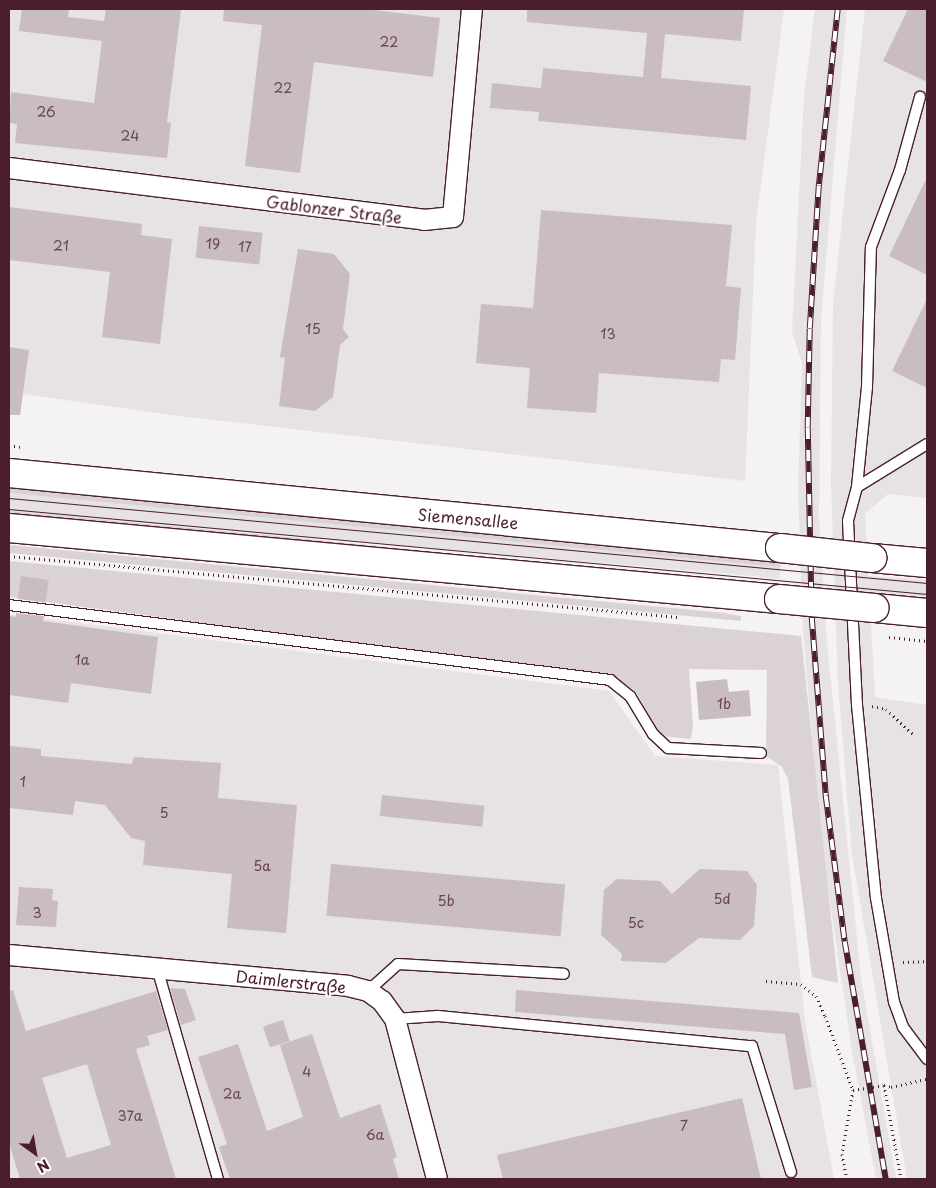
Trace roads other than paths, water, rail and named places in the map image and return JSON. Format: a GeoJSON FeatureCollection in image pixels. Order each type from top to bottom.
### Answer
{"type":"FeatureCollection","features":[{"type":"Feature","properties":{"kind":"main road","name":"Siemensallee"},"geometry":{"type":"LineString","coordinates":[[9,473],[927,563]]}},
{"type":"Feature","properties":{"kind":"main road"},"geometry":{"type":"LineString","coordinates":[[9,528],[927,613]]}},
{"type":"Feature","properties":{"kind":"street","name":"Gablonzer Straße"},"geometry":{"type":"LineString","coordinates":[[9,168],[424,220],[453,217],[472,9]]}},
{"type":"Feature","properties":{"kind":"street","name":"Daimlerstraße"},"geometry":{"type":"LineString","coordinates":[[9,954],[348,986],[368,991],[382,1001],[395,1018],[406,1048],[437,1179]]}},
{"type":"Feature","properties":{"kind":"lane"},"geometry":{"type":"LineString","coordinates":[[920,97],[900,170],[871,247],[867,387],[857,487],[848,522],[857,705],[876,898],[894,1002],[903,1027],[927,1059]]}},
{"type":"Feature","properties":{"kind":"lane"},"geometry":{"type":"LineString","coordinates":[[857,487],[924,448]]}},
{"type":"Feature","properties":{"kind":"lane"},"geometry":{"type":"LineString","coordinates":[[9,605],[610,680],[630,696],[653,734],[668,748],[761,753]]}},
{"type":"Feature","properties":{"kind":"lane"},"geometry":{"type":"LineString","coordinates":[[368,991],[398,964],[564,974]]}},
{"type":"Feature","properties":{"kind":"lane"},"geometry":{"type":"LineString","coordinates":[[157,968],[218,1179]]}},
{"type":"Feature","properties":{"kind":"lane"},"geometry":{"type":"LineString","coordinates":[[395,1018],[438,1016],[752,1046],[791,1172]]}},
{"type":"Feature","properties":{"kind":"tram line"},"geometry":{"type":"LineString","coordinates":[[9,498],[927,583]]}},
{"type":"Feature","properties":{"kind":"tram line"},"geometry":{"type":"LineString","coordinates":[[9,509],[927,594]]}},
{"type":"Feature","properties":{"kind":"railway"},"geometry":{"type":"LineString","coordinates":[[838,9],[819,186],[810,329],[808,428],[812,618],[826,796],[845,942],[886,1179]]}}]}
